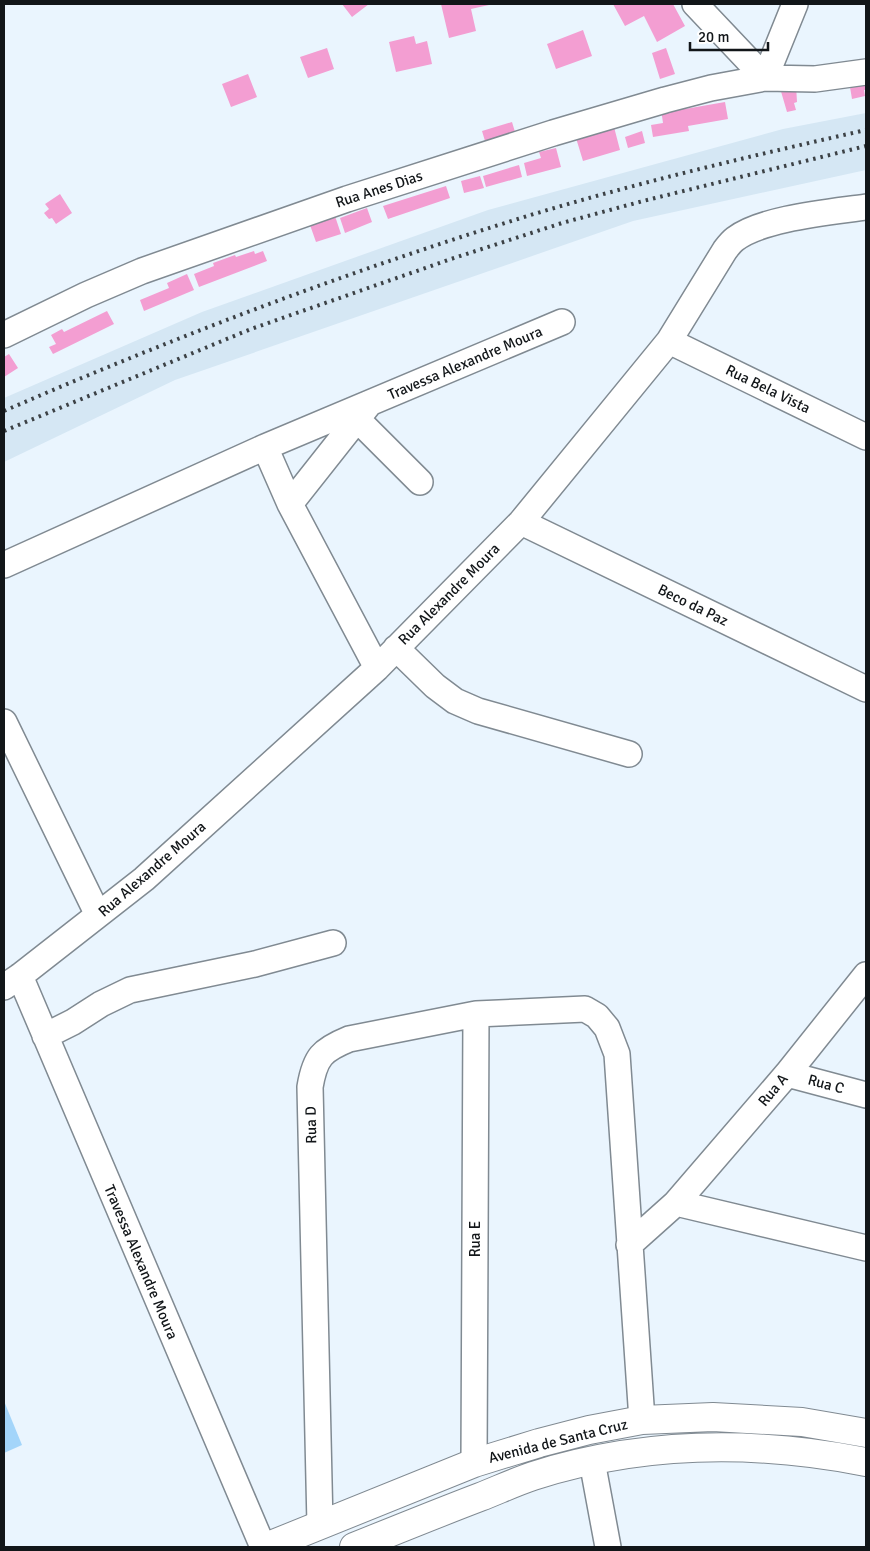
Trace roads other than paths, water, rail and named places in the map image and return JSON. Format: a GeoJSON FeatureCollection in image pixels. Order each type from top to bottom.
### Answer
{"type":"FeatureCollection","features":[{"type":"Feature","properties":{"kind":"main road","name":"Avenida de Santa Cruz"},"geometry":{"type":"LineString","coordinates":[[264,1547],[474,1463],[589,1430],[642,1420],[713,1417],[802,1422],[866,1433]]}},
{"type":"Feature","properties":{"kind":"main road","name":"Avenida de Santa Cruz"},"geometry":{"type":"LineString","coordinates":[[354,1547],[533,1476],[592,1461],[648,1452],[700,1447],[767,1448],[822,1453],[866,1462]]}},
{"type":"Feature","properties":{"kind":"street"},"geometry":{"type":"LineString","coordinates":[[695,4],[765,78],[795,4]]}},
{"type":"Feature","properties":{"kind":"street","name":"Rua Anes Dias"},"geometry":{"type":"LineString","coordinates":[[4,334],[142,271],[347,199],[553,133],[711,88],[765,78],[815,79],[866,72]]}},
{"type":"Feature","properties":{"kind":"street","name":"Rua Alexandre Moura"},"geometry":{"type":"LineString","coordinates":[[12,981],[144,879],[377,668],[521,522],[669,341],[725,250],[734,239],[746,232],[789,219],[866,207]]}},
{"type":"Feature","properties":{"kind":"street","name":"Travessa Alexandre Moura"},"geometry":{"type":"LineString","coordinates":[[4,565],[265,447],[363,412],[562,322]]}},
{"type":"Feature","properties":{"kind":"street","name":"Rua Bela Vista"},"geometry":{"type":"LineString","coordinates":[[669,341],[866,437]]}},
{"type":"Feature","properties":{"kind":"street"},"geometry":{"type":"LineString","coordinates":[[363,412],[420,482]]}},
{"type":"Feature","properties":{"kind":"street","name":"Travessa Alexandre Moura"},"geometry":{"type":"LineString","coordinates":[[290,504],[363,412]]}},
{"type":"Feature","properties":{"kind":"street"},"geometry":{"type":"LineString","coordinates":[[265,447],[290,504],[377,668]]}},
{"type":"Feature","properties":{"kind":"street","name":"Beco da Paz"},"geometry":{"type":"LineString","coordinates":[[521,522],[866,689]]}},
{"type":"Feature","properties":{"kind":"street"},"geometry":{"type":"LineString","coordinates":[[396,648],[435,686],[454,701],[478,711],[629,754]]}},
{"type":"Feature","properties":{"kind":"street"},"geometry":{"type":"LineString","coordinates":[[4,722],[98,915]]}},
{"type":"Feature","properties":{"kind":"street"},"geometry":{"type":"LineString","coordinates":[[45,1036],[130,990],[255,964],[333,943]]}},
{"type":"Feature","properties":{"kind":"street","name":"Rua A"},"geometry":{"type":"LineString","coordinates":[[629,1245],[676,1203],[786,1074],[866,975]]}},
{"type":"Feature","properties":{"kind":"street","name":"Travessa Alexandre Moura"},"geometry":{"type":"LineString","coordinates":[[12,981],[45,1036],[264,1547]]}},
{"type":"Feature","properties":{"kind":"street","name":"Rua D"},"geometry":{"type":"LineString","coordinates":[[320,1525],[310,1087],[313,1068],[321,1056],[332,1046],[349,1039],[476,1014],[586,1009],[597,1016],[607,1028],[616,1054],[629,1245]]}},
{"type":"Feature","properties":{"kind":"street","name":"Rua E"},"geometry":{"type":"LineString","coordinates":[[474,1463],[476,1014]]}},
{"type":"Feature","properties":{"kind":"street","name":"Rua C"},"geometry":{"type":"LineString","coordinates":[[786,1074],[866,1095]]}},
{"type":"Feature","properties":{"kind":"street"},"geometry":{"type":"LineString","coordinates":[[676,1203],[866,1248]]}},
{"type":"Feature","properties":{"kind":"street"},"geometry":{"type":"LineString","coordinates":[[629,1245],[642,1420]]}},
{"type":"Feature","properties":{"kind":"street"},"geometry":{"type":"LineString","coordinates":[[592,1461],[608,1547]]}},
{"type":"Feature","properties":{"kind":"railway"},"geometry":{"type":"LineString","coordinates":[[4,411],[200,330],[400,257],[467,235],[575,202],[658,180],[866,130]]}},
{"type":"Feature","properties":{"kind":"railway"},"geometry":{"type":"LineString","coordinates":[[4,431],[251,329],[451,259],[562,223],[866,146]]}}]}
